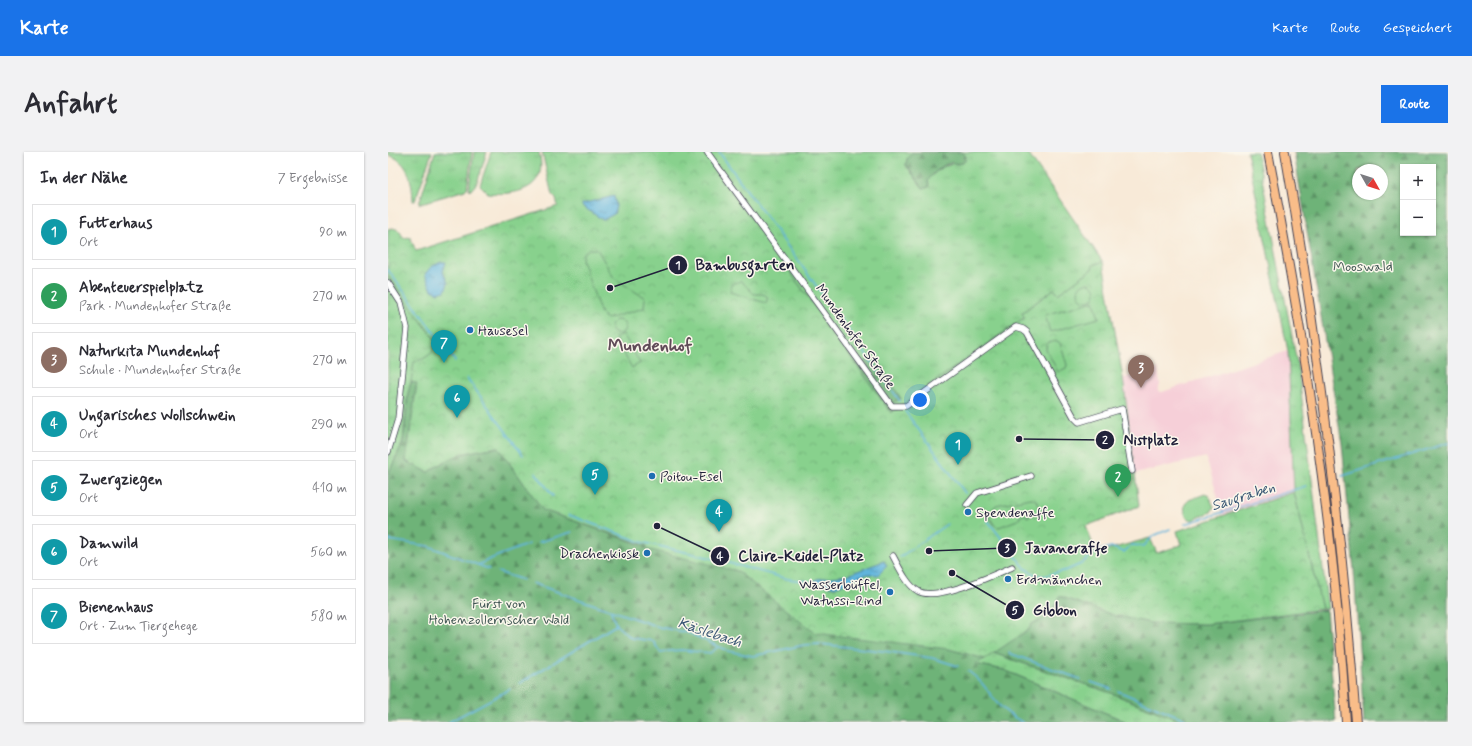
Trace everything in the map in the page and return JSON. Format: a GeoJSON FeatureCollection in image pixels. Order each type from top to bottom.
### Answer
{"type":"FeatureCollection","features":[{"type":"Feature","properties":{"kind":"highway"},"geometry":{"type":"LineString","coordinates":[[1268,152],[1308,377],[1336,598],[1346,722]]}},
{"type":"Feature","properties":{"kind":"highway"},"geometry":{"type":"LineString","coordinates":[[1285,152],[1320,372],[1347,604],[1356,722]]}},
{"type":"Feature","properties":{"kind":"street","name":"Mundenhofer Straße"},"geometry":{"type":"LineString","coordinates":[[707,152],[892,406],[906,406],[995,342],[1016,328],[1019,328],[1027,332],[1074,417],[1079,422],[1122,409],[1132,471]]}},
{"type":"Feature","properties":{"kind":"street"},"geometry":{"type":"LineString","coordinates":[[388,283],[401,303],[407,328],[398,419],[388,452]]}},
{"type":"Feature","properties":{"kind":"street"},"geometry":{"type":"LineString","coordinates":[[967,504],[977,493],[1031,476]]}},
{"type":"Feature","properties":{"kind":"street"},"geometry":{"type":"LineString","coordinates":[[893,556],[914,588],[924,594],[938,593],[971,584],[1012,567]]}},
{"type":"Feature","properties":{"kind":"shaded area"},"geometry":{"type":"Polygon","coordinates":[[[1288,351],[1294,492],[1223,515],[1206,457],[1135,474],[1123,378],[1158,369],[1160,384],[1158,391],[1162,392],[1288,351]]]}},
{"type":"Feature","properties":{"kind":"green space"},"geometry":{"type":"Polygon","coordinates":[[[388,152],[432,152],[415,201],[413,201],[412,186],[405,167],[401,162],[388,155],[388,152]]]}},
{"type":"Feature","properties":{"kind":"green space"},"geometry":{"type":"Polygon","coordinates":[[[435,152],[472,152],[467,188],[465,190],[419,204],[435,152]]]}},
{"type":"Feature","properties":{"kind":"green space"},"geometry":{"type":"Polygon","coordinates":[[[474,152],[487,152],[477,183],[470,191],[469,188],[474,152]]]}},
{"type":"Feature","properties":{"kind":"green space"},"geometry":{"type":"Polygon","coordinates":[[[491,152],[539,152],[541,164],[539,174],[535,182],[520,191],[499,194],[488,193],[480,185],[491,152]]]}},
{"type":"Feature","properties":{"kind":"green space"},"geometry":{"type":"Polygon","coordinates":[[[542,152],[704,152],[891,413],[1025,318],[1022,313],[1054,289],[1058,294],[1092,269],[1094,264],[1103,262],[1123,378],[1139,506],[1086,526],[1096,553],[1150,538],[1157,553],[1181,545],[1177,531],[1294,492],[1322,609],[1207,624],[1151,623],[1113,615],[1059,596],[1055,606],[1043,619],[1033,623],[1028,630],[985,659],[949,649],[815,633],[737,571],[647,549],[647,546],[543,510],[498,447],[462,454],[446,461],[428,472],[406,461],[417,383],[411,382],[414,362],[429,355],[434,349],[436,341],[388,276],[388,229],[393,228],[397,230],[401,233],[403,238],[410,237],[416,251],[558,206],[556,199],[552,195],[542,152]]]}},
{"type":"Feature","properties":{"kind":"green space"},"geometry":{"type":"Polygon","coordinates":[[[704,152],[913,152],[907,159],[906,165],[923,188],[929,184],[928,180],[942,168],[950,164],[959,164],[966,156],[962,152],[1027,152],[1103,262],[1094,264],[1092,269],[1058,294],[1054,289],[1022,313],[1025,317],[891,413],[704,152]]]}},
{"type":"Feature","properties":{"kind":"green space"},"geometry":{"type":"Polygon","coordinates":[[[913,152],[962,152],[966,156],[965,161],[959,164],[950,163],[941,168],[928,180],[929,187],[923,188],[906,165],[907,159],[913,152]]]}},
{"type":"Feature","properties":{"kind":"green space"},"geometry":{"type":"Polygon","coordinates":[[[1247,152],[1257,152],[1298,368],[1328,609],[1322,609],[1294,492],[1288,351],[1247,152]]]}},
{"type":"Feature","properties":{"kind":"green space","name":"Mooswald"},"geometry":{"type":"Polygon","coordinates":[[[1294,152],[1448,152],[1448,722],[1364,722],[1354,571],[1342,444],[1294,152]]]}},
{"type":"Feature","properties":{"kind":"green space"},"geometry":{"type":"Polygon","coordinates":[[[589,249],[597,249],[614,278],[645,298],[644,308],[607,319],[601,314],[582,260],[583,253],[589,249]]]}},
{"type":"Feature","properties":{"kind":"green space"},"geometry":{"type":"Polygon","coordinates":[[[388,276],[436,341],[436,347],[431,354],[422,360],[413,376],[408,393],[403,442],[388,475],[388,276]]]}},
{"type":"Feature","properties":{"kind":"green space"},"geometry":{"type":"Polygon","coordinates":[[[741,281],[754,294],[763,294],[768,297],[766,303],[730,292],[732,284],[741,281]]]}},
{"type":"Feature","properties":{"kind":"green space"},"geometry":{"type":"Polygon","coordinates":[[[1087,283],[1093,286],[1096,292],[1093,298],[1087,301],[1081,298],[1078,292],[1081,286],[1087,283]]]}},
{"type":"Feature","properties":{"kind":"green space"},"geometry":{"type":"Polygon","coordinates":[[[1094,301],[1099,318],[1050,332],[1045,315],[1094,301]]]}},
{"type":"Feature","properties":{"kind":"green space"},"geometry":{"type":"Polygon","coordinates":[[[615,320],[621,320],[625,324],[625,330],[621,334],[615,334],[611,330],[611,324],[615,320]]]}},
{"type":"Feature","properties":{"kind":"green space"},"geometry":{"type":"Polygon","coordinates":[[[623,334],[640,363],[632,368],[615,338],[623,334]]]}},
{"type":"Feature","properties":{"kind":"green space"},"geometry":{"type":"Polygon","coordinates":[[[1057,341],[1060,343],[1067,365],[1066,368],[1058,372],[1046,349],[1047,343],[1057,341]]]}},
{"type":"Feature","properties":{"kind":"green space"},"geometry":{"type":"Polygon","coordinates":[[[873,357],[879,362],[901,399],[892,403],[892,415],[854,366],[857,363],[866,373],[870,371],[865,362],[873,357]]]}},
{"type":"Feature","properties":{"kind":"green space","name":"Fürst von Hohenzollernscher Wald"},"geometry":{"type":"Polygon","coordinates":[[[411,382],[417,382],[406,461],[428,472],[446,461],[462,454],[498,447],[543,510],[639,544],[737,571],[920,644],[949,649],[985,659],[975,664],[1004,670],[1127,722],[388,722],[388,475],[403,442],[408,393],[411,382]]]}},
{"type":"Feature","properties":{"kind":"green space"},"geometry":{"type":"Polygon","coordinates":[[[1205,494],[1209,496],[1214,507],[1211,512],[1192,520],[1189,519],[1185,514],[1185,504],[1189,500],[1205,494]]]}},
{"type":"Feature","properties":{"kind":"green space"},"geometry":{"type":"Polygon","coordinates":[[[1031,498],[1037,501],[1041,511],[1027,517],[1026,514],[1019,517],[1020,519],[999,527],[995,526],[990,518],[990,512],[996,505],[1031,498]]]}},
{"type":"Feature","properties":{"kind":"green space"},"geometry":{"type":"Polygon","coordinates":[[[1059,596],[1113,615],[1151,623],[1207,624],[1326,610],[1336,722],[1183,722],[1111,693],[993,653],[1028,630],[1033,623],[1040,621],[1059,596]]]}},
{"type":"Feature","properties":{"kind":"green space"},"geometry":{"type":"Polygon","coordinates":[[[993,653],[1111,693],[1183,722],[1127,722],[1004,670],[974,664],[993,653]]]}},
{"type":"Feature","properties":{"kind":"water"},"geometry":{"type":"Polygon","coordinates":[[[614,196],[616,206],[614,214],[603,220],[582,206],[582,204],[614,196]]]}},
{"type":"Feature","properties":{"kind":"water"},"geometry":{"type":"Polygon","coordinates":[[[441,262],[446,262],[443,272],[448,283],[445,291],[438,293],[432,290],[425,274],[431,267],[441,262]]]}},
{"type":"Feature","properties":{"kind":"water"},"geometry":{"type":"Polygon","coordinates":[[[884,561],[887,566],[878,575],[867,574],[835,587],[813,582],[817,579],[847,575],[884,561]]]}},
{"type":"Feature","properties":{"kind":"waterway"},"geometry":{"type":"LineString","coordinates":[[719,152],[900,401]]}},
{"type":"Feature","properties":{"kind":"waterway"},"geometry":{"type":"LineString","coordinates":[[388,270],[455,361]]}},
{"type":"Feature","properties":{"kind":"waterway"},"geometry":{"type":"LineString","coordinates":[[467,378],[523,455]]}},
{"type":"Feature","properties":{"kind":"waterway"},"geometry":{"type":"LineString","coordinates":[[905,411],[965,493]]}},
{"type":"Feature","properties":{"kind":"waterway","name":"Saugraben"},"geometry":{"type":"LineString","coordinates":[[1342,476],[1448,443]]}},
{"type":"Feature","properties":{"kind":"waterway"},"geometry":{"type":"LineString","coordinates":[[536,473],[553,496]]}},
{"type":"Feature","properties":{"kind":"waterway","name":"Saugraben"},"geometry":{"type":"LineString","coordinates":[[1185,524],[1306,486]]}},
{"type":"Feature","properties":{"kind":"waterway"},"geometry":{"type":"LineString","coordinates":[[569,515],[641,542],[707,557],[788,579],[813,582]]}},
{"type":"Feature","properties":{"kind":"waterway"},"geometry":{"type":"LineString","coordinates":[[988,521],[1026,569],[1036,575],[1045,576],[1067,570],[1081,564],[1097,551],[1111,547],[1124,552],[1131,545],[1144,546],[1153,536],[1170,529]]}},
{"type":"Feature","properties":{"kind":"waterway"},"geometry":{"type":"LineString","coordinates":[[900,557],[947,524]]}},
{"type":"Feature","properties":{"kind":"waterway"},"geometry":{"type":"LineString","coordinates":[[539,542],[572,532]]}},
{"type":"Feature","properties":{"kind":"waterway","name":"Käslebach"},"geometry":{"type":"LineString","coordinates":[[388,540],[428,546],[489,569]]}},
{"type":"Feature","properties":{"kind":"waterway"},"geometry":{"type":"LineString","coordinates":[[478,565],[529,544]]}},
{"type":"Feature","properties":{"kind":"waterway","name":"Käslebach"},"geometry":{"type":"LineString","coordinates":[[498,572],[523,580]]}},
{"type":"Feature","properties":{"kind":"waterway","name":"Käslebach"},"geometry":{"type":"LineString","coordinates":[[532,583],[659,627],[689,633],[728,651],[753,656],[804,645],[820,644],[932,658],[958,666]]}},
{"type":"Feature","properties":{"kind":"waterway"},"geometry":{"type":"LineString","coordinates":[[610,609],[616,625],[631,638],[653,641],[660,652],[681,650],[710,653],[718,647]]}},
{"type":"Feature","properties":{"kind":"waterway"},"geometry":{"type":"LineString","coordinates":[[520,683],[616,625]]}},
{"type":"Feature","properties":{"kind":"waterway"},"geometry":{"type":"LineString","coordinates":[[1009,653],[1080,679]]}},
{"type":"Feature","properties":{"kind":"waterway"},"geometry":{"type":"LineString","coordinates":[[968,671],[973,674],[987,689],[1002,708],[1022,722]]}},
{"type":"Feature","properties":{"kind":"waterway"},"geometry":{"type":"LineString","coordinates":[[1091,682],[1111,689]]}},
{"type":"Feature","properties":{"kind":"waterway"},"geometry":{"type":"LineString","coordinates":[[449,722],[510,689]]}},
{"type":"Feature","properties":{"kind":"waterway"},"geometry":{"type":"LineString","coordinates":[[1118,691],[1185,719]]}},
{"type":"Feature","properties":{"kind":"place","name":"Bambusgarten"},"geometry":{"type":"Point","coordinates":[610,288]}},
{"type":"Feature","properties":{"kind":"place","name":"Hausesel"},"geometry":{"type":"Point","coordinates":[470,330]}},
{"type":"Feature","properties":{"kind":"place","name":"Bienenhaus"},"geometry":{"type":"Point","coordinates":[444,363]}},
{"type":"Feature","properties":{"kind":"place","name":"Naturkita Mundenhof"},"geometry":{"type":"Point","coordinates":[1141,388]}},
{"type":"Feature","properties":{"kind":"place","name":"Damwild"},"geometry":{"type":"Point","coordinates":[457,418]}},
{"type":"Feature","properties":{"kind":"place","name":"Nistplatz"},"geometry":{"type":"Point","coordinates":[1019,439]}},
{"type":"Feature","properties":{"kind":"place","name":"Futterhaus"},"geometry":{"type":"Point","coordinates":[958,465]}},
{"type":"Feature","properties":{"kind":"place","name":"Poitou-Esel"},"geometry":{"type":"Point","coordinates":[652,476]}},
{"type":"Feature","properties":{"kind":"place","name":"Zwergziegen"},"geometry":{"type":"Point","coordinates":[595,495]}},
{"type":"Feature","properties":{"kind":"place","name":"Abenteuerspielplatz"},"geometry":{"type":"Point","coordinates":[1118,497]}},
{"type":"Feature","properties":{"kind":"place","name":"Spendenaffe"},"geometry":{"type":"Point","coordinates":[968,512]}},
{"type":"Feature","properties":{"kind":"place","name":"Claire-Keidel-Platz"},"geometry":{"type":"Point","coordinates":[657,526]}},
{"type":"Feature","properties":{"kind":"place","name":"Ungarisches Wollschwein"},"geometry":{"type":"Point","coordinates":[719,532]}},
{"type":"Feature","properties":{"kind":"place","name":"Javaneraffe"},"geometry":{"type":"Point","coordinates":[929,551]}},
{"type":"Feature","properties":{"kind":"place","name":"Drachenkiosk"},"geometry":{"type":"Point","coordinates":[647,553]}},
{"type":"Feature","properties":{"kind":"place","name":"Gibbon"},"geometry":{"type":"Point","coordinates":[952,573]}},
{"type":"Feature","properties":{"kind":"place","name":"Erdmännchen"},"geometry":{"type":"Point","coordinates":[1008,579]}},
{"type":"Feature","properties":{"kind":"place","name":"Wasserbüffel, Watussi-Rind"},"geometry":{"type":"Point","coordinates":[890,592]}},
{"type":"Feature","properties":{"kind":"district","name":"Mundenhof"},"geometry":{"type":"Point","coordinates":[650,345]}}]}
